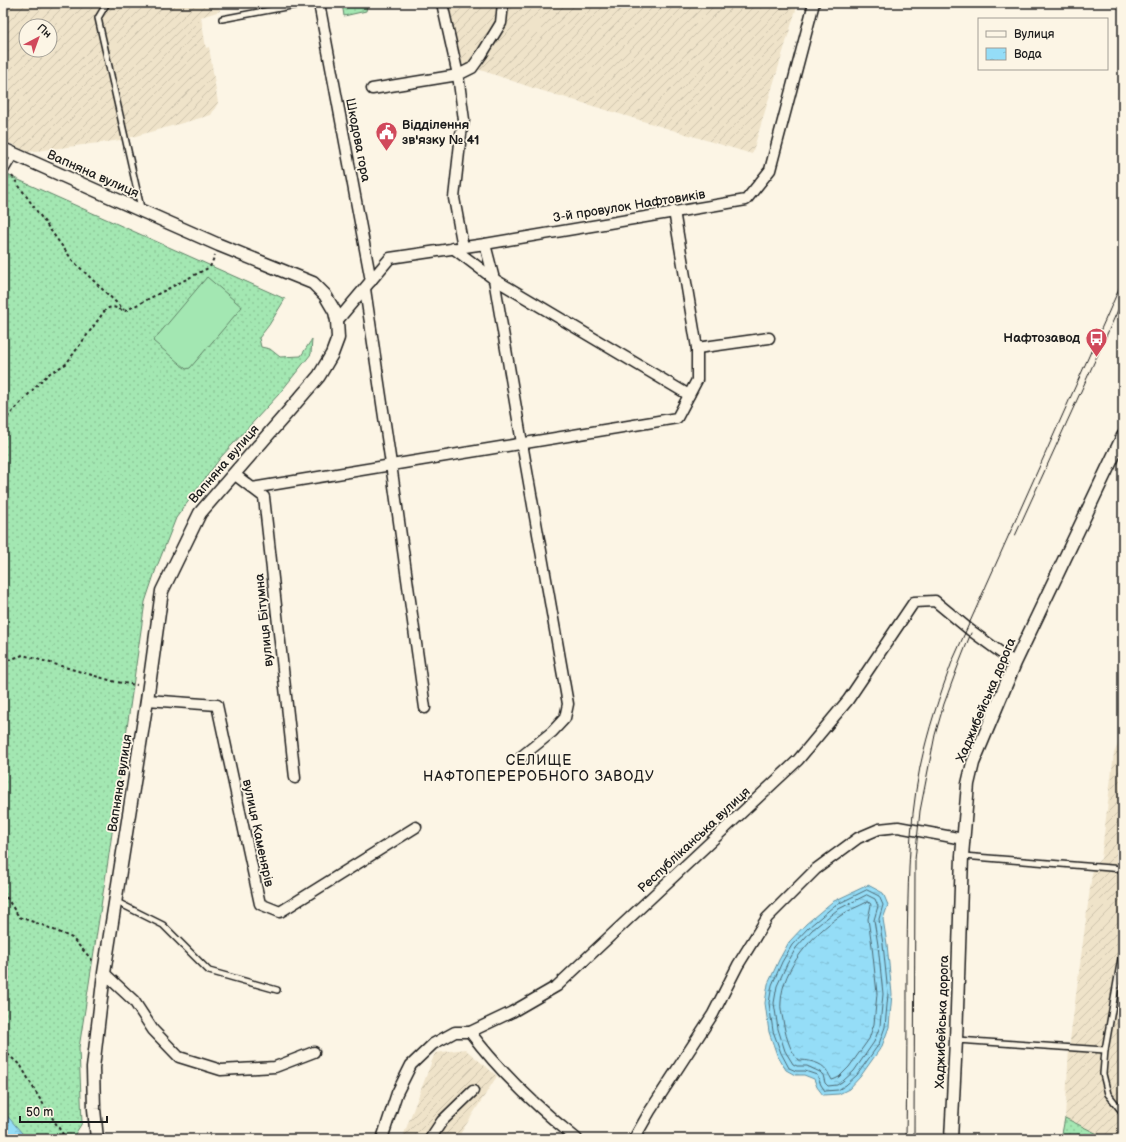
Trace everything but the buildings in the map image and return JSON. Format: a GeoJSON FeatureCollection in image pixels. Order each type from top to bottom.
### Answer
{"type":"FeatureCollection","features":[{"type":"Feature","properties":{"kind":"street","name":"Шкодова гора"},"geometry":{"type":"LineString","coordinates":[[319,3],[368,285],[425,708]]}},
{"type":"Feature","properties":{"kind":"street"},"geometry":{"type":"LineString","coordinates":[[442,3],[458,75],[464,120],[454,198],[463,247]]}},
{"type":"Feature","properties":{"kind":"street"},"geometry":{"type":"LineString","coordinates":[[372,89],[458,75],[472,68],[501,23],[503,3]]}},
{"type":"Feature","properties":{"kind":"street","name":"3-й провулок Нафтовиків"},"geometry":{"type":"LineString","coordinates":[[337,321],[390,258],[485,244],[746,200],[770,170],[814,3]]}},
{"type":"Feature","properties":{"kind":"street","name":"Вапняна вулиця"},"geometry":{"type":"LineString","coordinates":[[3,149],[219,245],[313,283],[325,295],[335,312],[337,321],[338,338],[332,354],[319,376],[200,513],[162,592],[147,700],[114,901],[104,973],[93,1068],[94,1109],[97,1139]]}},
{"type":"Feature","properties":{"kind":"street"},"geometry":{"type":"LineString","coordinates":[[252,488],[676,418],[697,380],[697,348],[674,211]]}},
{"type":"Feature","properties":{"kind":"street"},"geometry":{"type":"LineString","coordinates":[[485,244],[494,279],[568,704],[565,718],[552,732],[522,756]]}},
{"type":"Feature","properties":{"kind":"street"},"geometry":{"type":"LineString","coordinates":[[453,248],[494,279],[689,395]]}},
{"type":"Feature","properties":{"kind":"street"},"geometry":{"type":"LineString","coordinates":[[697,348],[769,338]]}},
{"type":"Feature","properties":{"kind":"street","name":"Хаджибейська дорога"},"geometry":{"type":"LineString","coordinates":[[950,1139],[956,1040],[963,839],[968,784],[973,763],[1015,664],[1123,436]]}},
{"type":"Feature","properties":{"kind":"street","name":"вулиця Бітумна"},"geometry":{"type":"LineString","coordinates":[[234,474],[264,497],[295,778]]}},
{"type":"Feature","properties":{"kind":"street","name":"Республіканська вулиця"},"geometry":{"type":"LineString","coordinates":[[382,1139],[397,1093],[410,1065],[432,1044],[455,1032],[470,1032],[512,1012],[557,986],[798,760],[848,700],[914,602],[935,601],[1015,664]]}},
{"type":"Feature","properties":{"kind":"street","name":"вулиця Каменярів"},"geometry":{"type":"LineString","coordinates":[[147,700],[217,705],[260,904],[280,912],[416,827]]}},
{"type":"Feature","properties":{"kind":"street"},"geometry":{"type":"LineString","coordinates":[[634,1139],[650,1111],[713,1014],[738,965],[767,918],[816,869],[858,838],[879,828],[898,827],[963,839]]}},
{"type":"Feature","properties":{"kind":"street"},"geometry":{"type":"LineString","coordinates":[[104,973],[134,1001],[153,1030],[179,1057],[221,1070],[275,1067],[314,1052]]}},
{"type":"Feature","properties":{"kind":"street"},"geometry":{"type":"LineString","coordinates":[[470,1032],[480,1046],[521,1090],[577,1139]]}},
{"type":"Feature","properties":{"kind":"street"},"geometry":{"type":"LineString","coordinates":[[430,1139],[442,1121],[473,1091]]}},
{"type":"Feature","properties":{"kind":"lane"},"geometry":{"type":"LineString","coordinates":[[107,3],[98,18],[142,211]]}},
{"type":"Feature","properties":{"kind":"lane"},"geometry":{"type":"LineString","coordinates":[[222,19],[307,3]]}},
{"type":"Feature","properties":{"kind":"lane"},"geometry":{"type":"LineString","coordinates":[[3,174],[16,154]]}},
{"type":"Feature","properties":{"kind":"lane"},"geometry":{"type":"LineString","coordinates":[[962,856],[1123,869]]}},
{"type":"Feature","properties":{"kind":"lane"},"geometry":{"type":"LineString","coordinates":[[114,901],[163,925],[209,972],[277,990]]}},
{"type":"Feature","properties":{"kind":"lane"},"geometry":{"type":"LineString","coordinates":[[1123,947],[1105,1050],[1103,1074],[1108,1094],[1123,1113]]}},
{"type":"Feature","properties":{"kind":"lane"},"geometry":{"type":"LineString","coordinates":[[956,1040],[1105,1050]]}},
{"type":"Feature","properties":{"kind":"path"},"geometry":{"type":"LineString","coordinates":[[7,169],[73,260],[125,311]]}},
{"type":"Feature","properties":{"kind":"path"},"geometry":{"type":"LineString","coordinates":[[3,422],[39,383],[54,370],[66,364],[106,309],[114,307],[125,311],[210,267],[219,245]]}},
{"type":"Feature","properties":{"kind":"path"},"geometry":{"type":"LineString","coordinates":[[3,662],[23,655],[116,682],[148,687]]}},
{"type":"Feature","properties":{"kind":"path"},"geometry":{"type":"LineString","coordinates":[[3,892],[19,917],[45,926],[72,938],[104,973]]}},
{"type":"Feature","properties":{"kind":"path"},"geometry":{"type":"LineString","coordinates":[[3,1050],[21,1066],[38,1096],[66,1139]]}},
{"type":"Feature","properties":{"kind":"shaded area"},"geometry":{"type":"Polygon","coordinates":[[[3,3],[218,3],[220,11],[201,17],[206,48],[209,47],[218,103],[211,115],[125,139],[28,152],[3,140],[3,3]]]}},
{"type":"Feature","properties":{"kind":"shaded area"},"geometry":{"type":"Polygon","coordinates":[[[442,3],[798,3],[752,154],[530,87],[454,61],[442,3]]]}},
{"type":"Feature","properties":{"kind":"shaded area"},"geometry":{"type":"Polygon","coordinates":[[[1123,734],[1123,1139],[1108,1139],[1065,1118],[1069,1048],[1093,866],[1101,859],[1114,753],[1123,734]]]}},
{"type":"Feature","properties":{"kind":"shaded area"},"geometry":{"type":"Polygon","coordinates":[[[465,1049],[497,1076],[457,1139],[402,1139],[435,1053],[465,1049]]]}},
{"type":"Feature","properties":{"kind":"green space"},"geometry":{"type":"Polygon","coordinates":[[[342,3],[369,3],[366,11],[344,16],[342,3]]]}},
{"type":"Feature","properties":{"kind":"green space"},"geometry":{"type":"Polygon","coordinates":[[[3,173],[285,299],[259,338],[261,347],[270,349],[280,357],[301,356],[312,339],[311,354],[279,394],[221,457],[176,518],[145,602],[108,861],[79,1048],[82,1123],[72,1139],[3,1139],[3,173]]]}},
{"type":"Feature","properties":{"kind":"green space"},"geometry":{"type":"Polygon","coordinates":[[[207,277],[242,307],[190,368],[186,369],[153,341],[207,277]]]}},
{"type":"Feature","properties":{"kind":"green space"},"geometry":{"type":"Polygon","coordinates":[[[1065,1118],[1108,1139],[1061,1139],[1065,1118]]]}},
{"type":"Feature","properties":{"kind":"water"},"geometry":{"type":"Polygon","coordinates":[[[868,885],[883,893],[888,905],[883,919],[892,994],[889,1027],[882,1046],[860,1077],[849,1089],[839,1094],[823,1095],[817,1087],[814,1079],[804,1075],[795,1075],[786,1070],[777,1055],[769,1032],[765,1003],[768,984],[789,942],[806,924],[832,902],[868,885]]]}},
{"type":"Feature","properties":{"kind":"water"},"geometry":{"type":"Polygon","coordinates":[[[3,1111],[22,1133],[23,1139],[3,1139],[3,1111]]]}},
{"type":"Feature","properties":{"kind":"tram line"},"geometry":{"type":"LineString","coordinates":[[906,1139],[909,860],[916,790],[923,753],[934,714],[952,662],[1123,280]]}},
{"type":"Feature","properties":{"kind":"tram line"},"geometry":{"type":"LineString","coordinates":[[1015,536],[1123,299]]}},
{"type":"Feature","properties":{"kind":"tram line"},"geometry":{"type":"LineString","coordinates":[[914,1139],[915,860],[920,811],[935,735],[944,704],[971,633]]}},
{"type":"Feature","properties":{"kind":"place","name":"Відділення зв'язку № 41"},"geometry":{"type":"Point","coordinates":[387,152]}},
{"type":"Feature","properties":{"kind":"place","name":"Нафтозавод"},"geometry":{"type":"Point","coordinates":[1096,358]}},
{"type":"Feature","properties":{"kind":"district","name":"СЕЛИЩЕ НАФТОПЕРЕРОБНОГО ЗАВОДУ"},"geometry":{"type":"Point","coordinates":[539,768]}}]}
